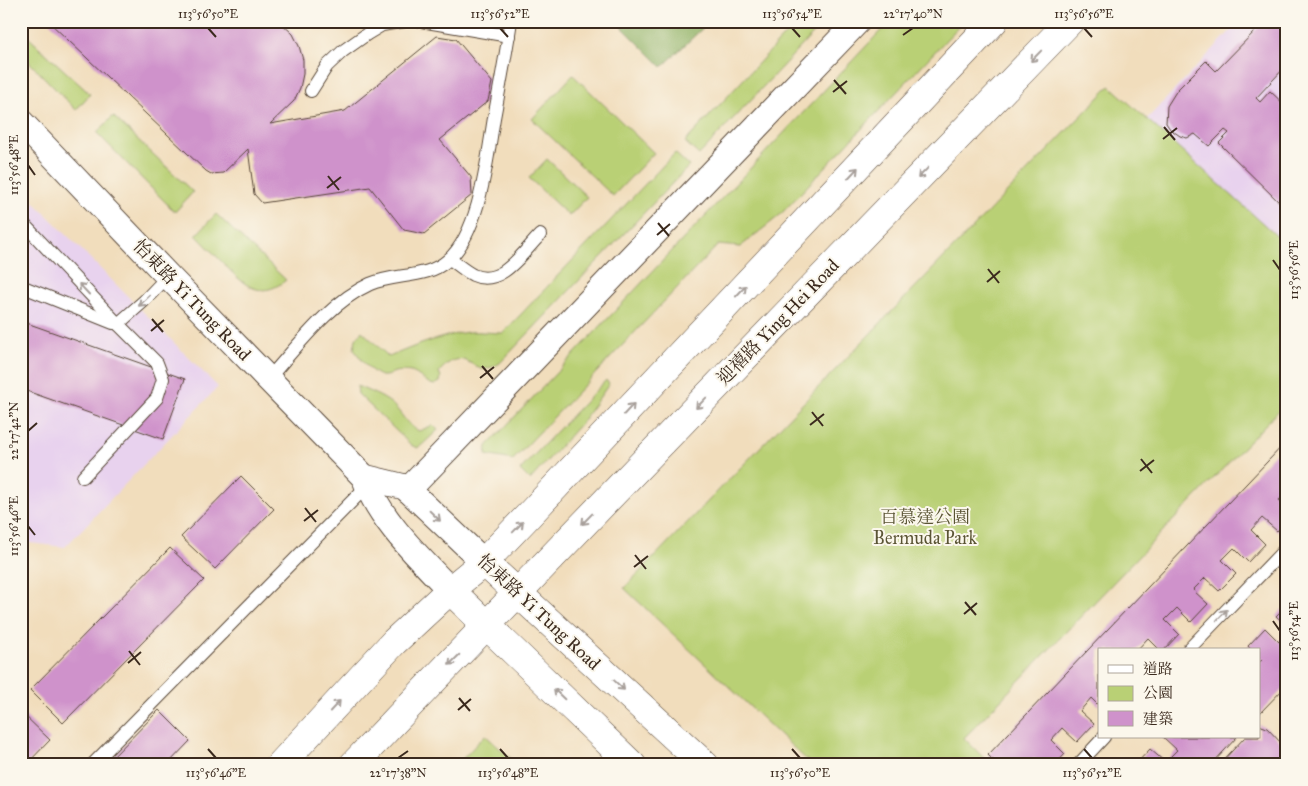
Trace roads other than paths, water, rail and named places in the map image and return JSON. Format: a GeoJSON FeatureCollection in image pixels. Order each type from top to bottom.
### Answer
{"type":"FeatureCollection","features":[{"type":"Feature","properties":{"kind":"main road"},"geometry":{"type":"LineString","coordinates":[[280,765],[394,642],[450,590],[484,562],[994,21]]}},
{"type":"Feature","properties":{"kind":"main road","name":"迎禧路 Ying Hei Road"},"geometry":{"type":"LineString","coordinates":[[353,765],[580,527],[1070,21]]}},
{"type":"Feature","properties":{"kind":"main road","name":"怡東路 Yi Tung Road"},"geometry":{"type":"LineString","coordinates":[[484,562],[706,765]]}},
{"type":"Feature","properties":{"kind":"main road","name":"怡東路 Yi Tung Road"},"geometry":{"type":"LineString","coordinates":[[450,590],[632,765]]}},
{"type":"Feature","properties":{"kind":"street"},"geometry":{"type":"LineString","coordinates":[[408,490],[858,21]]}},
{"type":"Feature","properties":{"kind":"street","name":"怡東路 Yi Tung Road"},"geometry":{"type":"LineString","coordinates":[[21,122],[366,481],[380,509],[409,546],[450,590]]}},
{"type":"Feature","properties":{"kind":"street","name":"怡東路 Yi Tung Road"},"geometry":{"type":"LineString","coordinates":[[366,481],[405,487],[484,562]]}},
{"type":"Feature","properties":{"kind":"lane"},"geometry":{"type":"LineString","coordinates":[[311,91],[327,66],[343,51],[382,25],[405,21]]}},
{"type":"Feature","properties":{"kind":"lane"},"geometry":{"type":"LineString","coordinates":[[421,21],[509,36]]}},
{"type":"Feature","properties":{"kind":"lane"},"geometry":{"type":"LineString","coordinates":[[268,379],[311,331],[355,291],[372,283],[428,272],[440,266],[450,259],[468,234],[480,197],[511,21]]}},
{"type":"Feature","properties":{"kind":"lane"},"geometry":{"type":"LineString","coordinates":[[21,221],[157,363],[163,380],[156,398],[83,477]]}},
{"type":"Feature","properties":{"kind":"lane"},"geometry":{"type":"LineString","coordinates":[[450,259],[473,275],[487,278],[496,276],[509,267],[540,235]]}},
{"type":"Feature","properties":{"kind":"lane"},"geometry":{"type":"LineString","coordinates":[[118,324],[168,276]]}},
{"type":"Feature","properties":{"kind":"lane"},"geometry":{"type":"LineString","coordinates":[[21,286],[118,324]]}},
{"type":"Feature","properties":{"kind":"lane"},"geometry":{"type":"LineString","coordinates":[[92,765],[366,481]]}},
{"type":"Feature","properties":{"kind":"lane"},"geometry":{"type":"LineString","coordinates":[[1190,648],[1287,547]]}},
{"type":"Feature","properties":{"kind":"lane"},"geometry":{"type":"LineString","coordinates":[[1078,765],[1103,738]]}},
{"type":"Feature","properties":{"kind":"park label","name":"百慕達公園 Bermuda Park"},"geometry":{"type":"Point","coordinates":[925,527]}}]}
